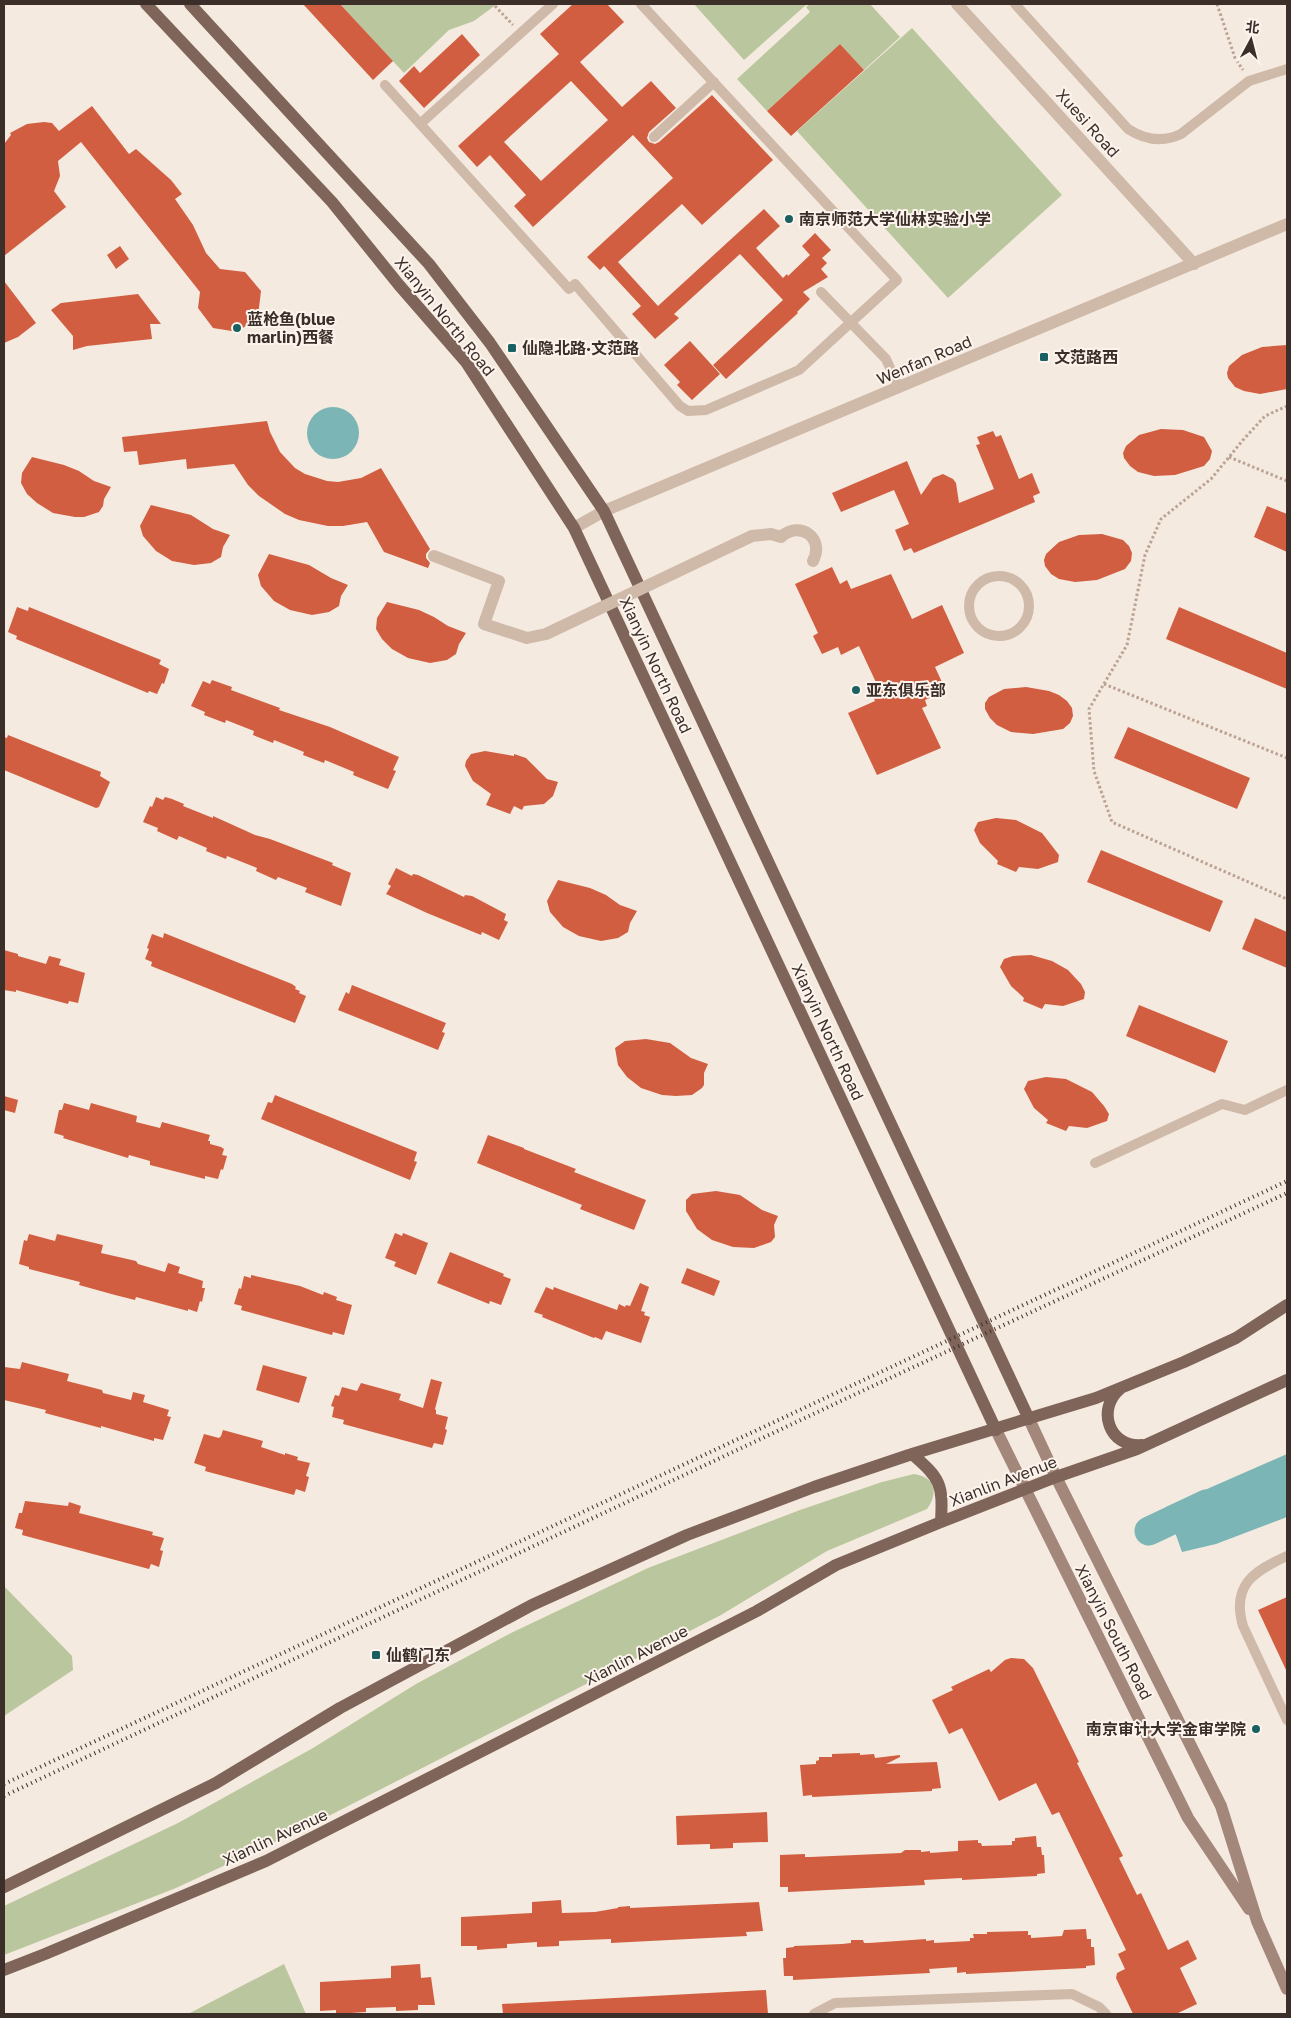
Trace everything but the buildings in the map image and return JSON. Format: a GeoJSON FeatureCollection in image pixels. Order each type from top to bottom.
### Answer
{"type":"FeatureCollection","features":[{"type":"Feature","properties":{"kind":"main road","name":"Xianyin North Road"},"geometry":{"type":"LineString","coordinates":[[146,4],[332,202],[399,285],[466,362],[574,528],[996,1430]]}},
{"type":"Feature","properties":{"kind":"main road","name":"Xianyin North Road"},"geometry":{"type":"LineString","coordinates":[[190,4],[429,264],[490,343],[604,511],[1029,1419]]}},
{"type":"Feature","properties":{"kind":"main road"},"geometry":{"type":"LineString","coordinates":[[4,1887],[216,1783],[340,1708],[532,1605],[687,1535],[814,1487],[912,1454],[1096,1398],[1184,1362],[1236,1338],[1287,1305]]}},
{"type":"Feature","properties":{"kind":"main road","name":"Xianlin Avenue"},"geometry":{"type":"LineString","coordinates":[[4,1970],[266,1861],[749,1615],[836,1565],[1056,1477],[1146,1445],[1287,1380]]}},
{"type":"Feature","properties":{"kind":"main road"},"geometry":{"type":"LineString","coordinates":[[1122,1387],[1111,1399],[1108,1407],[1108,1424],[1123,1442],[1131,1445],[1146,1445]]}},
{"type":"Feature","properties":{"kind":"main road"},"geometry":{"type":"LineString","coordinates":[[912,1454],[934,1472],[942,1494],[941,1522]]}},
{"type":"Feature","properties":{"kind":"street","name":"Xuesi Road"},"geometry":{"type":"LineString","coordinates":[[957,4],[1194,264]]}},
{"type":"Feature","properties":{"kind":"street","name":"Wenfan Road"},"geometry":{"type":"LineString","coordinates":[[574,528],[604,511],[1287,224]]}},
{"type":"Feature","properties":{"kind":"street"},"geometry":{"type":"LineString","coordinates":[[434,556],[499,581],[484,624],[528,638],[546,634],[752,536],[771,534],[781,537],[791,530],[804,531],[816,544],[813,561]]}},
{"type":"Feature","properties":{"kind":"street","name":"Xianyin South Road"},"geometry":{"type":"LineString","coordinates":[[1029,1419],[1056,1477],[1221,1806],[1257,1921],[1287,1988]]}},
{"type":"Feature","properties":{"kind":"street","name":"Xianyin South Road"},"geometry":{"type":"LineString","coordinates":[[996,1430],[1188,1818],[1257,1921]]}},
{"type":"Feature","properties":{"kind":"lane"},"geometry":{"type":"LineString","coordinates":[[420,124],[553,4]]}},
{"type":"Feature","properties":{"kind":"lane"},"geometry":{"type":"LineString","coordinates":[[385,85],[569,289],[575,284],[680,406],[688,410],[706,410],[799,370],[897,280],[641,4]]}},
{"type":"Feature","properties":{"kind":"lane"},"geometry":{"type":"LineString","coordinates":[[1015,4],[1121,122],[1144,138],[1162,140],[1181,134],[1249,81],[1287,69]]}},
{"type":"Feature","properties":{"kind":"lane"},"geometry":{"type":"LineString","coordinates":[[654,137],[714,82]]}},
{"type":"Feature","properties":{"kind":"lane"},"geometry":{"type":"LineString","coordinates":[[821,292],[886,359],[899,388]]}},
{"type":"Feature","properties":{"kind":"lane"},"geometry":{"type":"LineString","coordinates":[[1004,576],[1013,579],[1025,591],[1029,608],[1027,616],[1024,624],[1010,634],[1001,637],[984,633],[972,621],[969,613],[970,596],[980,582],[987,578],[1004,576]]}},
{"type":"Feature","properties":{"kind":"lane"},"geometry":{"type":"LineString","coordinates":[[1095,1163],[1222,1104],[1245,1110],[1287,1090]]}},
{"type":"Feature","properties":{"kind":"lane"},"geometry":{"type":"LineString","coordinates":[[1287,1556],[1262,1568],[1250,1579],[1242,1594],[1240,1610],[1243,1626],[1287,1716]]}},
{"type":"Feature","properties":{"kind":"lane"},"geometry":{"type":"LineString","coordinates":[[814,2014],[835,2003],[1072,1994],[1099,2007],[1106,2014]]}},
{"type":"Feature","properties":{"kind":"path"},"geometry":{"type":"LineString","coordinates":[[1217,4],[1235,58],[1249,81]]}},
{"type":"Feature","properties":{"kind":"path"},"geometry":{"type":"LineString","coordinates":[[495,6],[520,33]]}},
{"type":"Feature","properties":{"kind":"path"},"geometry":{"type":"LineString","coordinates":[[1287,406],[1265,416],[1211,479],[1161,519],[1145,556],[1127,645],[1089,709],[1094,772],[1112,822],[1287,899]]}},
{"type":"Feature","properties":{"kind":"path"},"geometry":{"type":"LineString","coordinates":[[1229,457],[1287,481]]}},
{"type":"Feature","properties":{"kind":"path"},"geometry":{"type":"LineString","coordinates":[[1104,684],[1287,758]]}},
{"type":"Feature","properties":{"kind":"green space"},"geometry":{"type":"Polygon","coordinates":[[[340,4],[497,4],[474,21],[449,30],[404,73],[340,4]]]}},
{"type":"Feature","properties":{"kind":"green space"},"geometry":{"type":"Polygon","coordinates":[[[694,4],[807,4],[744,60],[694,4]]]}},
{"type":"Feature","properties":{"kind":"green space"},"geometry":{"type":"Polygon","coordinates":[[[810,4],[870,4],[900,37],[864,70],[840,44],[767,111],[737,79],[810,12],[806,7],[810,4]]]}},
{"type":"Feature","properties":{"kind":"green space"},"geometry":{"type":"Polygon","coordinates":[[[912,28],[1062,195],[948,298],[797,131],[912,28]]]}},
{"type":"Feature","properties":{"kind":"green space"},"geometry":{"type":"Polygon","coordinates":[[[914,1474],[927,1478],[933,1486],[933,1497],[927,1509],[827,1551],[721,1615],[313,1824],[176,1888],[4,1955],[4,1906],[178,1823],[313,1748],[416,1684],[511,1633],[648,1568],[800,1510],[882,1482],[914,1474]]]}},
{"type":"Feature","properties":{"kind":"green space"},"geometry":{"type":"Polygon","coordinates":[[[4,1586],[72,1656],[73,1670],[4,1716],[4,1586]]]}},
{"type":"Feature","properties":{"kind":"green space"},"geometry":{"type":"Polygon","coordinates":[[[284,1964],[306,2014],[188,2014],[284,1964]]]}},
{"type":"Feature","properties":{"kind":"water"},"geometry":{"type":"Polygon","coordinates":[[[328,407],[338,407],[352,414],[359,428],[359,438],[352,452],[338,459],[328,459],[318,455],[311,448],[307,438],[307,428],[311,418],[318,411],[328,407]]]}},
{"type":"Feature","properties":{"kind":"water"},"geometry":{"type":"Polygon","coordinates":[[[1287,1454],[1287,1517],[1216,1544],[1182,1552],[1166,1507],[1287,1454]]]}},
{"type":"Feature","properties":{"kind":"waterway"},"geometry":{"type":"LineString","coordinates":[[1149,1531],[1206,1504]]}},
{"type":"Feature","properties":{"kind":"railway"},"geometry":{"type":"LineString","coordinates":[[4,1784],[1287,1181]]}},
{"type":"Feature","properties":{"kind":"railway"},"geometry":{"type":"LineString","coordinates":[[4,1796],[860,1392],[1287,1193]]}},
{"type":"Feature","properties":{"kind":"place","name":"南京师范大学仙林实验小学"},"geometry":{"type":"Point","coordinates":[789,219]}},
{"type":"Feature","properties":{"kind":"place","name":"蓝枪鱼(blue marlin)西餐"},"geometry":{"type":"Point","coordinates":[237,328]}},
{"type":"Feature","properties":{"kind":"place","name":"仙隐北路·文范路"},"geometry":{"type":"Point","coordinates":[512,348]}},
{"type":"Feature","properties":{"kind":"place","name":"文范路西"},"geometry":{"type":"Point","coordinates":[1044,357]}},
{"type":"Feature","properties":{"kind":"place","name":"亚东俱乐部"},"geometry":{"type":"Point","coordinates":[856,690]}},
{"type":"Feature","properties":{"kind":"place","name":"仙鹤门东"},"geometry":{"type":"Point","coordinates":[376,1655]}},
{"type":"Feature","properties":{"kind":"place","name":"南京审计大学金审学院"},"geometry":{"type":"Point","coordinates":[1256,1729]}}]}
